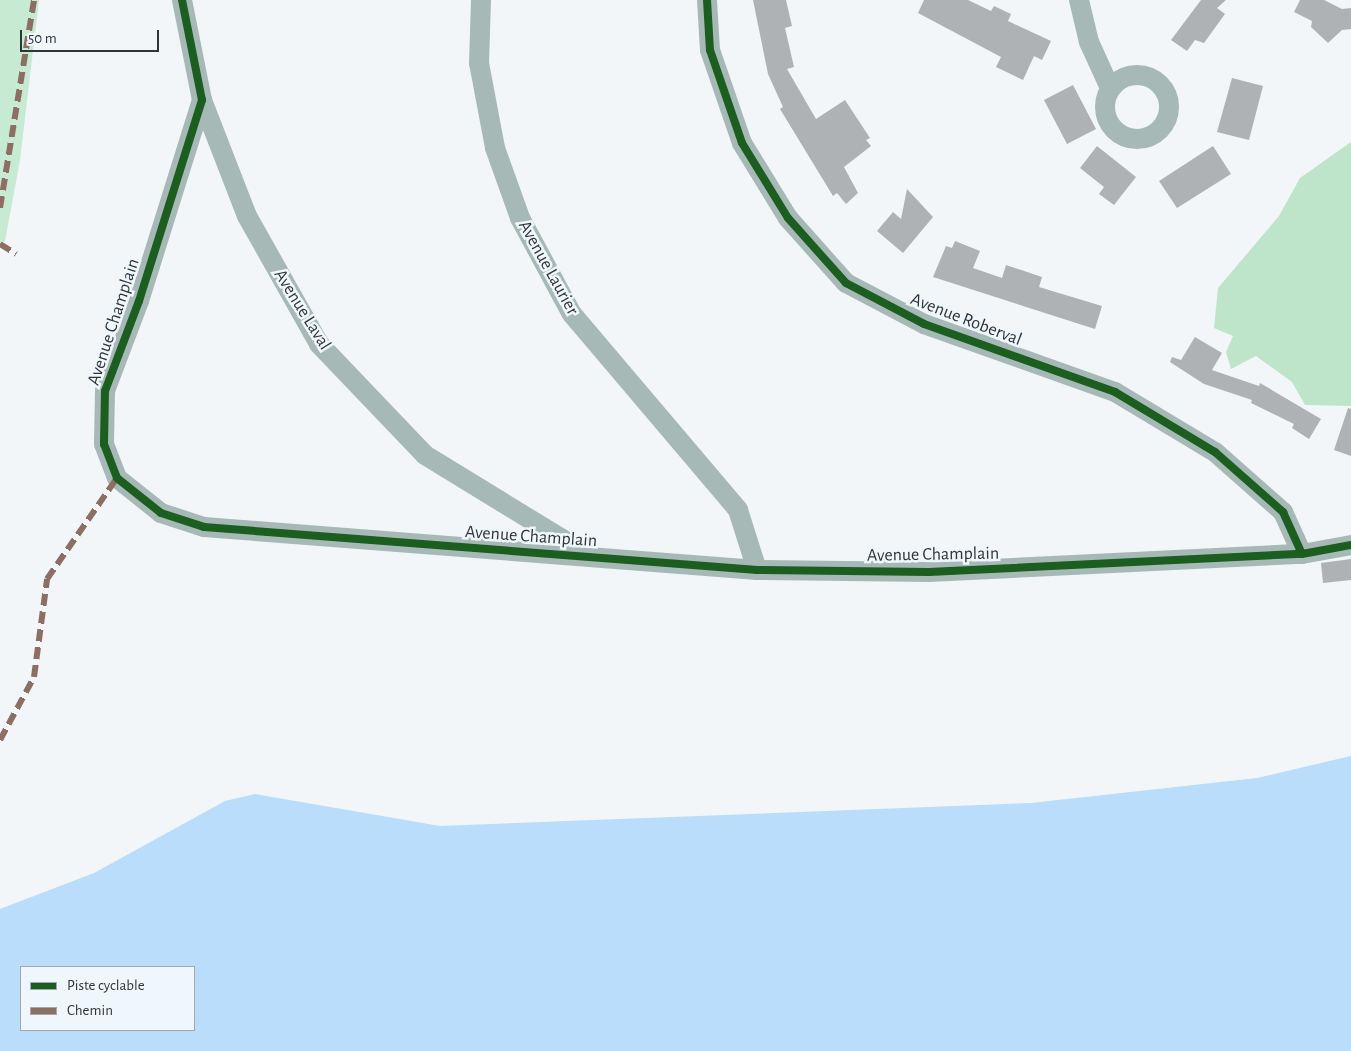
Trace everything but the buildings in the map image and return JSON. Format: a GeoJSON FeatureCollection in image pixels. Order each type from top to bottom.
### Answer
{"type":"FeatureCollection","features":[{"type":"Feature","properties":{"kind":"street","name":"Avenue Laval"},"geometry":{"type":"LineString","coordinates":[[182,0],[202,100],[247,216],[319,344],[426,455],[562,539],[564,554]]}},
{"type":"Feature","properties":{"kind":"street","name":"Avenue Laurier"},"geometry":{"type":"LineString","coordinates":[[481,0],[481,73],[495,148],[520,218],[572,314],[738,510],[756,570]]}},
{"type":"Feature","properties":{"kind":"street","name":"Avenue Roberval"},"geometry":{"type":"LineString","coordinates":[[707,0],[710,50],[742,143],[788,218],[846,283],[924,324],[1116,392],[1215,452],[1283,512],[1302,554]]}},
{"type":"Feature","properties":{"kind":"street"},"geometry":{"type":"LineString","coordinates":[[1079,0],[1089,42],[1110,88]]}},
{"type":"Feature","properties":{"kind":"street","name":"Avenue Champlain"},"geometry":{"type":"LineString","coordinates":[[202,100],[139,301],[105,392],[104,444],[117,478],[161,513],[204,527],[756,570],[928,572],[1302,554],[1351,545]]}},
{"type":"Feature","properties":{"kind":"green space"},"geometry":{"type":"Polygon","coordinates":[[[0,0],[39,0],[20,160],[5,241],[0,244],[0,0]]]}},
{"type":"Feature","properties":{"kind":"green space"},"geometry":{"type":"Polygon","coordinates":[[[1351,142],[1351,406],[1305,405],[1292,382],[1256,356],[1231,369],[1226,352],[1233,336],[1214,328],[1218,288],[1279,216],[1300,178],[1351,142]]]}},
{"type":"Feature","properties":{"kind":"water"},"geometry":{"type":"Polygon","coordinates":[[[1351,756],[1351,1051],[0,1051],[0,909],[94,873],[225,801],[255,794],[440,826],[1031,803],[1257,778],[1351,756]]]}},
{"type":"Feature","properties":{"kind":"marked path"},"geometry":{"type":"LineString","coordinates":[[0,208],[34,0]]}},
{"type":"Feature","properties":{"kind":"marked path"},"geometry":{"type":"LineString","coordinates":[[0,244],[16,254]]}},
{"type":"Feature","properties":{"kind":"marked path"},"geometry":{"type":"LineString","coordinates":[[0,740],[34,677],[47,579],[117,478]]}},
{"type":"Feature","properties":{"kind":"cycle path"},"geometry":{"type":"LineString","coordinates":[[182,0],[202,100],[139,301],[105,391],[104,444],[117,478],[161,513],[204,527],[757,570],[929,572],[1302,554],[1351,545]]}},
{"type":"Feature","properties":{"kind":"cycle path"},"geometry":{"type":"LineString","coordinates":[[707,0],[710,50],[742,143],[788,218],[846,283],[924,324],[1115,392],[1215,452],[1283,512],[1302,554]]}}]}
